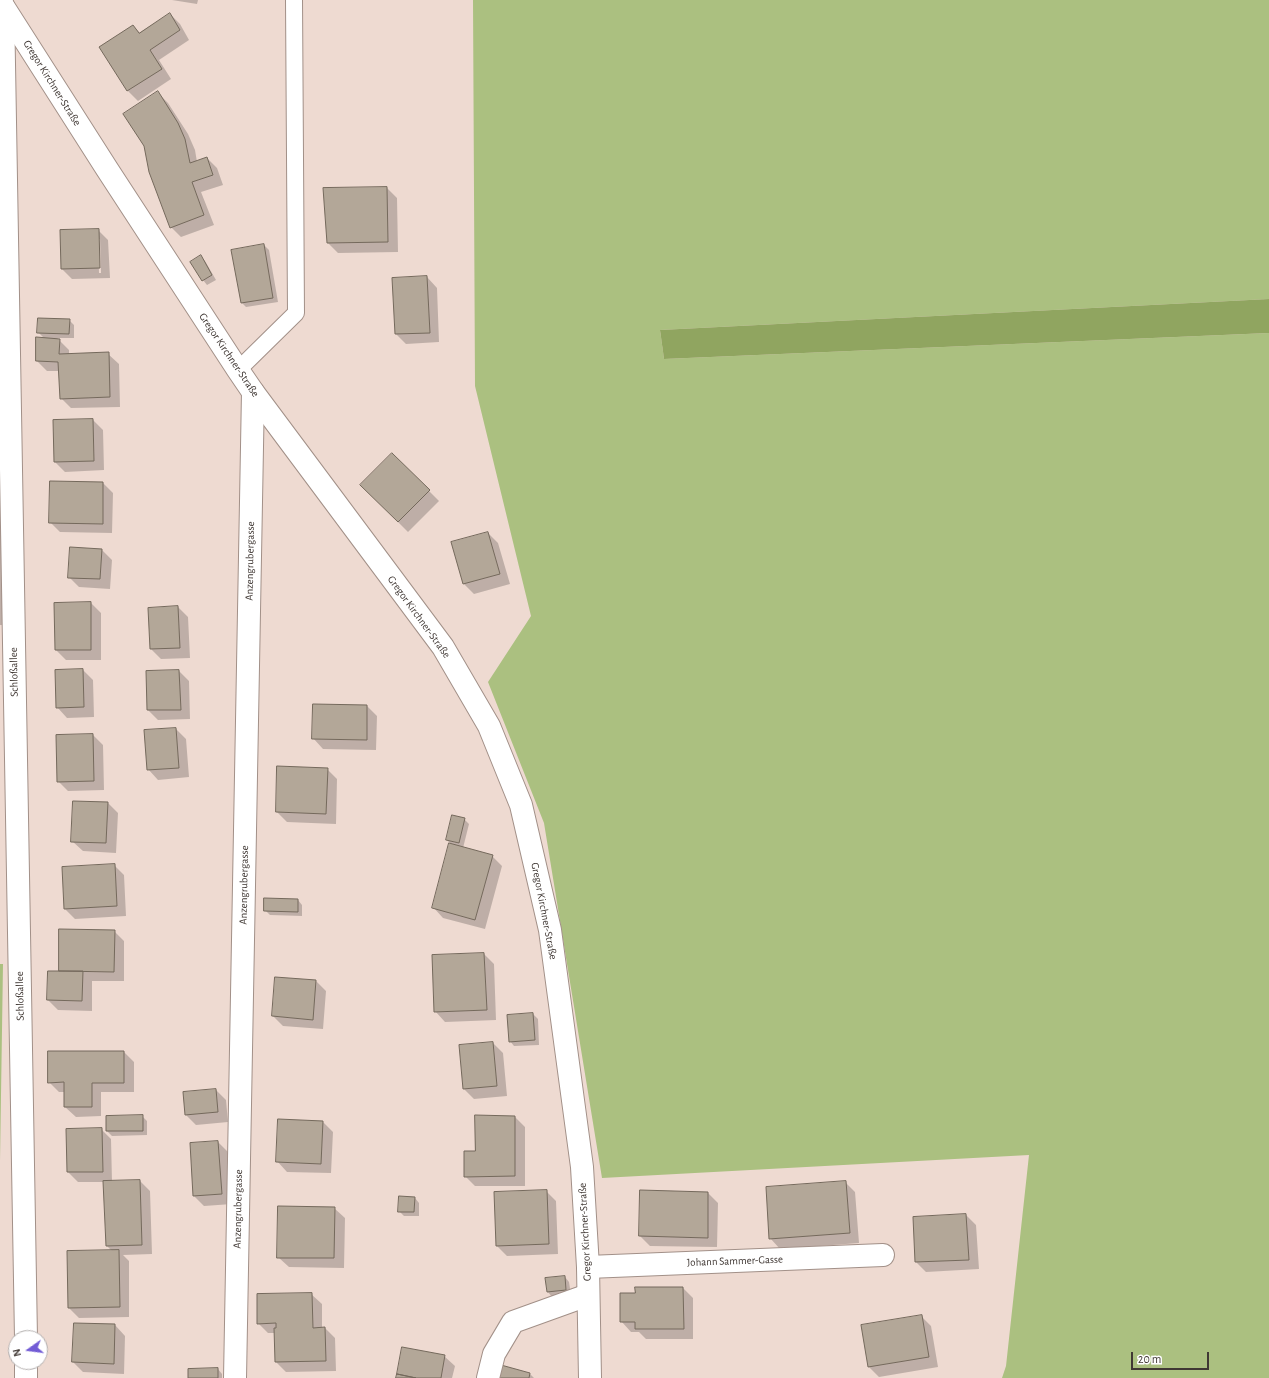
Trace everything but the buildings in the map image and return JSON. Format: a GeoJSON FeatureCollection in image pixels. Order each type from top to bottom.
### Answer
{"type":"FeatureCollection","features":[{"type":"Feature","properties":{"kind":"street","name":"Gregor Kirchner-Straße"},"geometry":{"type":"LineString","coordinates":[[2,3],[102,163],[238,370],[443,647],[489,726],[521,805],[550,930],[582,1167],[588,1267],[590,1378]]}},
{"type":"Feature","properties":{"kind":"street","name":"Schloßallee"},"geometry":{"type":"LineString","coordinates":[[2,3],[26,1330]]}},
{"type":"Feature","properties":{"kind":"street","name":"Anzengrubergasse"},"geometry":{"type":"LineString","coordinates":[[235,1378],[253,392]]}},
{"type":"Feature","properties":{"kind":"street","name":"Johann Sammer-Gasse"},"geometry":{"type":"LineString","coordinates":[[588,1267],[883,1254]]}},
{"type":"Feature","properties":{"kind":"street"},"geometry":{"type":"LineString","coordinates":[[488,1378],[494,1354],[513,1322],[588,1295]]}},
{"type":"Feature","properties":{"kind":"lane"},"geometry":{"type":"LineString","coordinates":[[238,370],[296,313],[294,0]]}},
{"type":"Feature","properties":{"kind":"green space"},"geometry":{"type":"Polygon","coordinates":[[[473,0],[1269,0],[1269,299],[660,330],[664,359],[1269,333],[1269,1378],[1002,1378],[1006,1366],[1029,1155],[602,1178],[544,823],[488,682],[531,616],[475,386],[473,0]]]}},
{"type":"Feature","properties":{"kind":"green space"},"geometry":{"type":"Polygon","coordinates":[[[1269,299],[1269,333],[664,359],[660,330],[1269,299]]]}},
{"type":"Feature","properties":{"kind":"green space"},"geometry":{"type":"Polygon","coordinates":[[[0,964],[3,964],[0,1161],[0,964]]]}}]}
